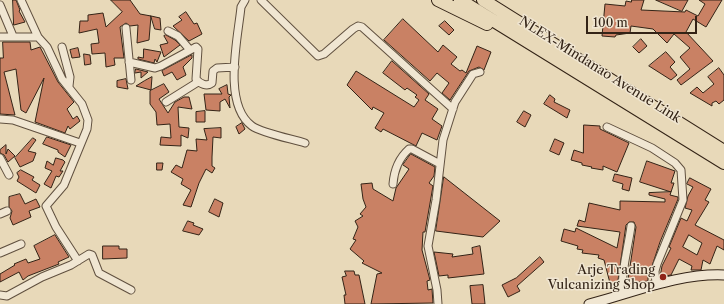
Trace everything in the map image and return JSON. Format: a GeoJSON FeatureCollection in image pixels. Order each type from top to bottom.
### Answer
{"type":"FeatureCollection","features":[{"type":"Feature","properties":{"kind":"highway"},"geometry":{"type":"LineString","coordinates":[[438,0],[550,56]]}},
{"type":"Feature","properties":{"kind":"highway","name":"NLEX-Mindanao Avenue Link"},"geometry":{"type":"LineString","coordinates":[[460,0],[724,163]]}},
{"type":"Feature","properties":{"kind":"highway","name":"NLEX-Mindanao Avenue Link"},"geometry":{"type":"LineString","coordinates":[[483,0],[724,151]]}},
{"type":"Feature","properties":{"kind":"main road"},"geometry":{"type":"LineString","coordinates":[[589,304],[656,285],[699,275],[724,275]]}},
{"type":"Feature","properties":{"kind":"street"},"geometry":{"type":"LineString","coordinates":[[21,0],[38,38],[47,47],[62,79],[82,104],[88,120],[87,129],[64,185],[46,206],[56,227],[78,261]]}},
{"type":"Feature","properties":{"kind":"street"},"geometry":{"type":"LineString","coordinates":[[245,0],[241,7],[234,67],[234,90],[238,105],[248,122],[253,127],[305,144]]}},
{"type":"Feature","properties":{"kind":"street"},"geometry":{"type":"LineString","coordinates":[[261,0],[318,56],[324,54],[353,29],[358,26],[362,27],[453,109]]}},
{"type":"Feature","properties":{"kind":"street"},"geometry":{"type":"LineString","coordinates":[[0,5],[13,36]]}},
{"type":"Feature","properties":{"kind":"street"},"geometry":{"type":"LineString","coordinates":[[126,28],[131,80]]}},
{"type":"Feature","properties":{"kind":"street"},"geometry":{"type":"LineString","coordinates":[[168,32],[178,36],[190,50]]}},
{"type":"Feature","properties":{"kind":"street"},"geometry":{"type":"LineString","coordinates":[[0,37],[13,36],[38,38]]}},
{"type":"Feature","properties":{"kind":"street"},"geometry":{"type":"LineString","coordinates":[[62,47],[70,77],[69,86]]}},
{"type":"Feature","properties":{"kind":"street"},"geometry":{"type":"LineString","coordinates":[[129,62],[155,68],[168,63],[196,47],[198,49],[196,79],[198,82]]}},
{"type":"Feature","properties":{"kind":"street"},"geometry":{"type":"LineString","coordinates":[[166,102],[198,82],[211,85],[213,71],[217,68],[234,67]]}},
{"type":"Feature","properties":{"kind":"street"},"geometry":{"type":"LineString","coordinates":[[438,304],[437,290],[428,246],[443,140],[457,98],[473,74],[480,72]]}},
{"type":"Feature","properties":{"kind":"street"},"geometry":{"type":"LineString","coordinates":[[0,119],[13,120],[80,143]]}},
{"type":"Feature","properties":{"kind":"street"},"geometry":{"type":"LineString","coordinates":[[607,127],[652,148],[675,163],[681,170],[683,200],[657,264],[655,271],[656,285]]}},
{"type":"Feature","properties":{"kind":"street"},"geometry":{"type":"LineString","coordinates":[[392,184],[393,175],[398,163],[409,149],[412,149],[440,164]]}},
{"type":"Feature","properties":{"kind":"street"},"geometry":{"type":"LineString","coordinates":[[0,158],[9,175]]}},
{"type":"Feature","properties":{"kind":"street"},"geometry":{"type":"LineString","coordinates":[[0,214],[7,211]]}},
{"type":"Feature","properties":{"kind":"street"},"geometry":{"type":"LineString","coordinates":[[622,294],[625,253],[628,247],[631,226]]}},
{"type":"Feature","properties":{"kind":"street"},"geometry":{"type":"LineString","coordinates":[[0,253],[21,244]]}},
{"type":"Feature","properties":{"kind":"street"},"geometry":{"type":"LineString","coordinates":[[0,295],[7,296],[42,277],[71,265],[85,256],[92,254],[99,273],[131,290]]}},
{"type":"Feature","properties":{"kind":"building"},"geometry":{"type":"Polygon","coordinates":[[[13,0],[16,0],[20,10],[19,11],[25,22],[14,25],[13,0]]]}},
{"type":"Feature","properties":{"kind":"building"},"geometry":{"type":"Polygon","coordinates":[[[111,0],[130,0],[140,14],[151,16],[149,40],[137,43],[138,25],[130,26],[126,23],[120,27],[124,58],[114,58],[115,65],[106,67],[105,53],[92,54],[91,44],[99,43],[97,29],[79,33],[80,21],[88,21],[88,15],[103,13],[106,27],[122,12],[111,0]]]}},
{"type":"Feature","properties":{"kind":"building"},"geometry":{"type":"Polygon","coordinates":[[[632,0],[644,0],[641,10],[685,12],[686,10],[698,16],[705,4],[699,0],[722,0],[706,27],[693,19],[686,32],[713,61],[681,85],[677,80],[690,69],[680,57],[690,48],[674,34],[667,43],[653,29],[631,26],[630,33],[616,35],[615,37],[602,36],[605,4],[625,6],[626,1],[631,2],[632,0]]]}},
{"type":"Feature","properties":{"kind":"building"},"geometry":{"type":"Polygon","coordinates":[[[656,0],[688,0],[682,11],[656,0]]]}},
{"type":"Feature","properties":{"kind":"building"},"geometry":{"type":"Polygon","coordinates":[[[186,12],[194,24],[197,23],[202,34],[189,41],[173,26],[182,20],[179,17],[186,12]]]}},
{"type":"Feature","properties":{"kind":"building"},"geometry":{"type":"Polygon","coordinates":[[[151,16],[160,18],[161,30],[155,29],[151,16]]]}},
{"type":"Feature","properties":{"kind":"building"},"geometry":{"type":"Polygon","coordinates":[[[403,19],[438,52],[443,45],[457,57],[451,64],[460,71],[462,70],[466,73],[477,46],[491,52],[484,70],[479,67],[469,71],[450,100],[442,93],[449,83],[437,73],[430,81],[384,40],[403,19]]]}},
{"type":"Feature","properties":{"kind":"building"},"geometry":{"type":"Polygon","coordinates":[[[445,21],[454,30],[449,35],[439,26],[445,21]]]}},
{"type":"Feature","properties":{"kind":"building"},"geometry":{"type":"Polygon","coordinates":[[[166,35],[180,45],[164,57],[160,45],[168,43],[164,36],[166,35]]]}},
{"type":"Feature","properties":{"kind":"building"},"geometry":{"type":"Polygon","coordinates":[[[641,39],[647,46],[639,53],[633,47],[641,39]]]}},
{"type":"Feature","properties":{"kind":"building"},"geometry":{"type":"Polygon","coordinates":[[[3,42],[30,42],[31,50],[40,47],[58,82],[74,102],[67,109],[73,119],[77,116],[80,121],[70,129],[68,126],[65,133],[35,122],[44,78],[26,113],[21,110],[16,69],[4,72],[15,115],[0,114],[0,58],[3,58],[3,42]]]}},
{"type":"Feature","properties":{"kind":"building"},"geometry":{"type":"Polygon","coordinates":[[[78,48],[80,57],[72,58],[70,50],[78,48]]]}},
{"type":"Feature","properties":{"kind":"building"},"geometry":{"type":"Polygon","coordinates":[[[144,49],[161,52],[157,62],[155,59],[154,63],[138,59],[138,57],[143,58],[144,49]]]}},
{"type":"Feature","properties":{"kind":"building"},"geometry":{"type":"Polygon","coordinates":[[[666,52],[675,62],[670,67],[677,75],[671,80],[649,66],[666,52]]]}},
{"type":"Feature","properties":{"kind":"building"},"geometry":{"type":"Polygon","coordinates":[[[84,54],[90,55],[91,64],[85,65],[84,54]]]}},
{"type":"Feature","properties":{"kind":"building"},"geometry":{"type":"Polygon","coordinates":[[[192,55],[192,58],[183,67],[186,75],[177,80],[172,72],[164,76],[162,71],[192,55]]]}},
{"type":"Feature","properties":{"kind":"building"},"geometry":{"type":"Polygon","coordinates":[[[392,61],[429,94],[425,100],[438,109],[432,119],[442,126],[437,140],[422,133],[416,146],[383,129],[381,132],[375,128],[384,113],[373,107],[372,110],[347,85],[356,71],[414,107],[419,100],[415,97],[417,95],[407,88],[405,90],[383,73],[392,61]]]}},
{"type":"Feature","properties":{"kind":"building"},"geometry":{"type":"Polygon","coordinates":[[[719,68],[724,75],[724,100],[719,104],[716,101],[712,103],[712,106],[690,93],[697,87],[703,93],[714,84],[708,77],[719,68]]]}},
{"type":"Feature","properties":{"kind":"building"},"geometry":{"type":"Polygon","coordinates":[[[136,69],[148,72],[141,78],[141,72],[135,73],[136,69]]]}},
{"type":"Feature","properties":{"kind":"building"},"geometry":{"type":"Polygon","coordinates":[[[152,77],[151,90],[136,86],[144,81],[152,77]]]}},
{"type":"Feature","properties":{"kind":"building"},"geometry":{"type":"Polygon","coordinates":[[[126,79],[128,89],[117,87],[117,81],[126,79]]]}},
{"type":"Feature","properties":{"kind":"building"},"geometry":{"type":"Polygon","coordinates":[[[164,84],[169,92],[159,99],[168,113],[175,102],[184,97],[189,97],[192,109],[178,107],[179,127],[189,128],[188,138],[181,135],[181,146],[160,145],[161,137],[171,138],[170,124],[157,125],[156,112],[150,104],[150,91],[164,84]]]}},
{"type":"Feature","properties":{"kind":"building"},"geometry":{"type":"Polygon","coordinates":[[[227,85],[228,94],[231,95],[229,97],[230,108],[225,99],[220,102],[220,111],[206,110],[204,94],[222,94],[219,89],[227,85]]]}},
{"type":"Feature","properties":{"kind":"building"},"geometry":{"type":"Polygon","coordinates":[[[550,95],[555,99],[554,102],[570,110],[567,118],[544,104],[550,95]]]}},
{"type":"Feature","properties":{"kind":"building"},"geometry":{"type":"Polygon","coordinates":[[[205,111],[205,122],[196,122],[196,112],[205,111]]]}},
{"type":"Feature","properties":{"kind":"building"},"geometry":{"type":"Polygon","coordinates":[[[524,111],[531,115],[525,127],[517,122],[524,111]]]}},
{"type":"Feature","properties":{"kind":"building"},"geometry":{"type":"Polygon","coordinates":[[[242,123],[245,129],[239,134],[236,127],[242,123]]]}},
{"type":"Feature","properties":{"kind":"building"},"geometry":{"type":"Polygon","coordinates":[[[584,125],[600,126],[600,129],[629,143],[617,172],[603,166],[603,170],[591,168],[592,167],[582,165],[582,163],[571,160],[574,150],[583,153],[584,125]]]}},
{"type":"Feature","properties":{"kind":"building"},"geometry":{"type":"Polygon","coordinates":[[[221,128],[221,138],[213,137],[212,166],[215,168],[212,173],[206,169],[199,183],[191,207],[183,205],[191,190],[181,184],[183,179],[171,172],[176,165],[182,168],[187,150],[197,151],[196,139],[207,140],[204,129],[221,128]]]}},
{"type":"Feature","properties":{"kind":"building"},"geometry":{"type":"Polygon","coordinates":[[[47,137],[71,145],[65,157],[58,152],[58,150],[43,144],[47,137]]]}},
{"type":"Feature","properties":{"kind":"building"},"geometry":{"type":"Polygon","coordinates":[[[33,138],[36,140],[28,151],[36,153],[33,161],[20,167],[15,158],[33,138]]]}},
{"type":"Feature","properties":{"kind":"building"},"geometry":{"type":"Polygon","coordinates":[[[555,139],[564,143],[559,155],[550,151],[555,139]]]}},
{"type":"Feature","properties":{"kind":"building"},"geometry":{"type":"Polygon","coordinates":[[[6,145],[6,154],[8,149],[15,156],[8,162],[4,155],[0,153],[0,150],[6,145]]]}},
{"type":"Feature","properties":{"kind":"building"},"geometry":{"type":"Polygon","coordinates":[[[411,154],[435,167],[434,176],[429,183],[433,186],[425,232],[423,232],[422,250],[430,280],[427,281],[428,290],[432,289],[433,303],[371,304],[377,274],[382,273],[362,263],[364,261],[350,249],[356,240],[353,239],[358,227],[355,221],[363,216],[360,214],[366,207],[363,199],[361,184],[372,183],[373,189],[393,201],[396,188],[409,169],[403,165],[411,154]]]}},
{"type":"Feature","properties":{"kind":"building"},"geometry":{"type":"Polygon","coordinates":[[[56,158],[65,162],[60,171],[63,171],[59,177],[56,176],[51,188],[44,184],[52,171],[45,168],[47,161],[53,165],[56,158]]]}},
{"type":"Feature","properties":{"kind":"building"},"geometry":{"type":"Polygon","coordinates":[[[647,161],[675,171],[671,183],[674,183],[671,192],[640,182],[647,161]]]}},
{"type":"Feature","properties":{"kind":"building"},"geometry":{"type":"Polygon","coordinates":[[[157,163],[163,163],[162,170],[157,170],[157,163]]]}},
{"type":"Feature","properties":{"kind":"building"},"geometry":{"type":"Polygon","coordinates":[[[21,170],[34,177],[32,180],[40,185],[36,193],[17,181],[19,177],[17,173],[21,170]]]}},
{"type":"Feature","properties":{"kind":"building"},"geometry":{"type":"Polygon","coordinates":[[[615,174],[632,178],[629,191],[622,189],[623,184],[613,181],[615,174]]]}},
{"type":"Feature","properties":{"kind":"building"},"geometry":{"type":"Polygon","coordinates":[[[444,177],[500,221],[483,237],[436,231],[444,177]]]}},
{"type":"Feature","properties":{"kind":"building"},"geometry":{"type":"Polygon","coordinates":[[[690,178],[711,189],[705,200],[709,202],[695,225],[724,240],[724,250],[717,246],[710,264],[703,260],[701,270],[691,270],[692,266],[679,259],[671,275],[660,277],[662,266],[671,248],[669,247],[681,218],[687,221],[692,210],[685,208],[688,196],[693,187],[687,184],[690,178]],[[689,235],[683,247],[697,255],[702,243],[689,235]]]}},
{"type":"Feature","properties":{"kind":"building"},"geometry":{"type":"Polygon","coordinates":[[[671,192],[670,195],[678,197],[678,199],[660,242],[650,272],[648,270],[648,281],[632,283],[632,285],[627,286],[636,227],[634,222],[629,222],[626,225],[617,287],[611,287],[604,260],[598,258],[599,255],[582,253],[583,250],[577,249],[578,246],[561,241],[564,229],[575,232],[576,228],[617,248],[620,232],[577,226],[579,220],[585,222],[589,203],[620,210],[620,201],[665,202],[665,199],[649,195],[649,193],[671,192]]]}},
{"type":"Feature","properties":{"kind":"building"},"geometry":{"type":"Polygon","coordinates":[[[20,194],[25,204],[36,199],[40,207],[29,211],[31,217],[13,225],[10,218],[12,211],[9,207],[9,197],[20,194]]]}},
{"type":"Feature","properties":{"kind":"building"},"geometry":{"type":"Polygon","coordinates":[[[215,199],[223,203],[219,217],[209,212],[215,199]]]}},
{"type":"Feature","properties":{"kind":"building"},"geometry":{"type":"Polygon","coordinates":[[[188,221],[203,229],[199,235],[183,231],[188,221]]]}},
{"type":"Feature","properties":{"kind":"building"},"geometry":{"type":"Polygon","coordinates":[[[55,235],[69,257],[58,262],[59,264],[28,276],[23,280],[19,272],[0,282],[0,274],[15,265],[14,264],[26,259],[28,263],[40,259],[34,246],[55,235]]]}},
{"type":"Feature","properties":{"kind":"building"},"geometry":{"type":"Polygon","coordinates":[[[103,246],[119,246],[119,249],[127,249],[127,258],[103,259],[103,246]]]}},
{"type":"Feature","properties":{"kind":"building"},"geometry":{"type":"Polygon","coordinates":[[[480,246],[484,274],[448,278],[448,275],[439,276],[434,252],[453,254],[452,257],[473,254],[472,248],[480,246]]]}},
{"type":"Feature","properties":{"kind":"building"},"geometry":{"type":"Polygon","coordinates":[[[540,257],[544,262],[517,286],[520,291],[508,297],[502,285],[516,278],[540,257]]]}},
{"type":"Feature","properties":{"kind":"building"},"geometry":{"type":"Polygon","coordinates":[[[345,271],[354,271],[355,275],[359,275],[365,304],[345,304],[344,295],[346,295],[342,277],[346,276],[345,271]]]}},
{"type":"Feature","properties":{"kind":"building"},"geometry":{"type":"Polygon","coordinates":[[[483,285],[485,304],[472,304],[470,286],[483,285]]]}},
{"type":"Feature","properties":{"kind":"place","name":"Arje Trading Vulcanizing Shop"},"geometry":{"type":"Point","coordinates":[663,277]}}]}
